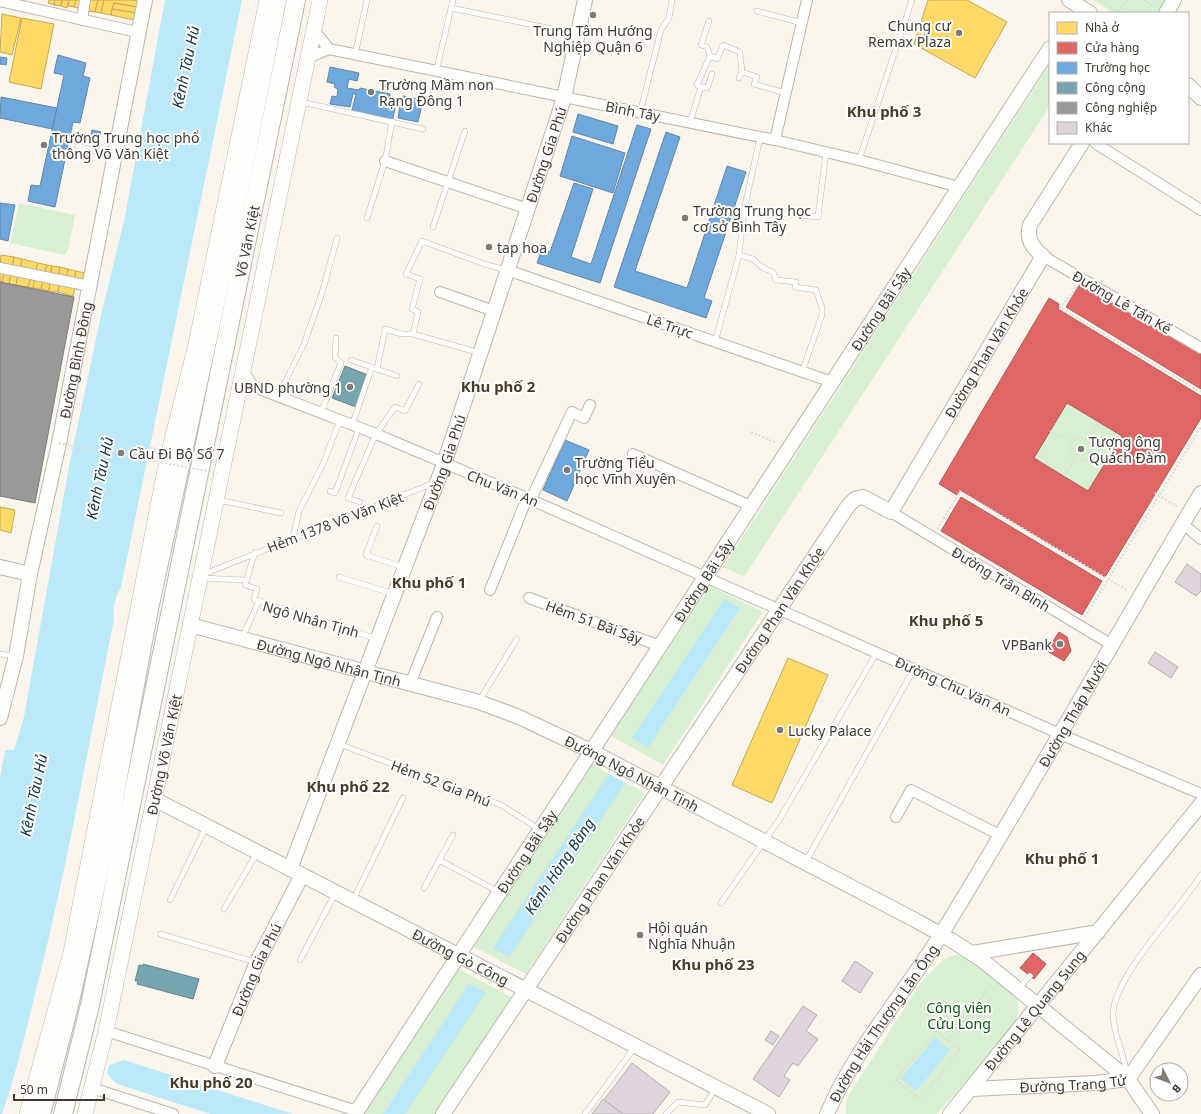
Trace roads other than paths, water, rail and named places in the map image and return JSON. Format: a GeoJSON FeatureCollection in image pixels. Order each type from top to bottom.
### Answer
{"type":"FeatureCollection","features":[{"type":"Feature","properties":{"kind":"highway","name":"Võ Văn Kiệt"},"geometry":{"type":"LineString","coordinates":[[171,477],[226,254],[277,0]]}},
{"type":"Feature","properties":{"kind":"highway","name":"Võ Văn Kiệt"},"geometry":{"type":"LineString","coordinates":[[197,482],[296,0]]}},
{"type":"Feature","properties":{"kind":"highway"},"geometry":{"type":"LineString","coordinates":[[41,1114],[68,1010],[107,836],[171,477]]}},
{"type":"Feature","properties":{"kind":"highway","name":"Đường Võ Văn Kiệt"},"geometry":{"type":"LineString","coordinates":[[63,1114],[90,1005],[197,482]]}},
{"type":"Feature","properties":{"kind":"main road","name":"Võ Văn Kiệt"},"geometry":{"type":"LineString","coordinates":[[171,477],[168,455],[195,349],[267,0]]}},
{"type":"Feature","properties":{"kind":"main road","name":"Võ Văn Kiệt"},"geometry":{"type":"LineString","coordinates":[[240,394],[320,0]]}},
{"type":"Feature","properties":{"kind":"main road","name":"Đường Võ Văn Kiệt"},"geometry":{"type":"LineString","coordinates":[[85,1114],[106,1031],[201,576],[216,494],[240,394]]}},
{"type":"Feature","properties":{"kind":"main road"},"geometry":{"type":"LineString","coordinates":[[27,1114],[71,952],[139,594],[171,477]]}},
{"type":"Feature","properties":{"kind":"street"},"geometry":{"type":"LineString","coordinates":[[82,20],[85,0]]}},
{"type":"Feature","properties":{"kind":"street","name":"Đường Bình Đông"},"geometry":{"type":"LineString","coordinates":[[0,718],[16,656],[30,574],[59,443],[115,156],[137,32],[145,0]]}},
{"type":"Feature","properties":{"kind":"street","name":"Đường Gia Phú"},"geometry":{"type":"LineString","coordinates":[[215,1066],[256,962],[296,872],[338,744],[444,464],[564,98],[585,0]]}},
{"type":"Feature","properties":{"kind":"street"},"geometry":{"type":"LineString","coordinates":[[775,140],[807,0]]}},
{"type":"Feature","properties":{"kind":"street"},"geometry":{"type":"LineString","coordinates":[[1161,10],[1174,0]]}},
{"type":"Feature","properties":{"kind":"street"},"geometry":{"type":"LineString","coordinates":[[0,1],[137,32]]}},
{"type":"Feature","properties":{"kind":"street"},"geometry":{"type":"LineString","coordinates":[[1075,5],[1088,12]]}},
{"type":"Feature","properties":{"kind":"street"},"geometry":{"type":"LineString","coordinates":[[308,58],[328,49],[314,30]]}},
{"type":"Feature","properties":{"kind":"street","name":"Bình Tây"},"geometry":{"type":"LineString","coordinates":[[328,49],[775,140],[859,160],[959,187]]}},
{"type":"Feature","properties":{"kind":"street","name":"Đường Bãi Sậy"},"geometry":{"type":"LineString","coordinates":[[357,1111],[1049,50]]}},
{"type":"Feature","properties":{"kind":"street"},"geometry":{"type":"LineString","coordinates":[[1189,87],[1201,98]]}},
{"type":"Feature","properties":{"kind":"street"},"geometry":{"type":"LineString","coordinates":[[1043,256],[1033,248],[1030,242],[1028,236],[1030,225],[1081,144]]}},
{"type":"Feature","properties":{"kind":"street"},"geometry":{"type":"LineString","coordinates":[[1100,144],[1201,210]]}},
{"type":"Feature","properties":{"kind":"street"},"geometry":{"type":"LineString","coordinates":[[385,161],[528,209]]}},
{"type":"Feature","properties":{"kind":"street","name":"Đường Lê Tấn Kế"},"geometry":{"type":"LineString","coordinates":[[1043,256],[1201,348]]}},
{"type":"Feature","properties":{"kind":"street","name":"Đường Phan Văn Khỏe"},"geometry":{"type":"LineString","coordinates":[[443,1114],[852,502],[859,497],[867,498],[891,512],[1043,256]]}},
{"type":"Feature","properties":{"kind":"street"},"geometry":{"type":"LineString","coordinates":[[0,268],[90,286]]}},
{"type":"Feature","properties":{"kind":"street","name":"Lê Trực"},"geometry":{"type":"LineString","coordinates":[[507,270],[832,382]]}},
{"type":"Feature","properties":{"kind":"street"},"geometry":{"type":"LineString","coordinates":[[440,292],[494,310]]}},
{"type":"Feature","properties":{"kind":"street"},"geometry":{"type":"LineString","coordinates":[[240,394],[254,386],[244,372]]}},
{"type":"Feature","properties":{"kind":"street","name":"Chu Văn An"},"geometry":{"type":"LineString","coordinates":[[254,386],[376,434],[706,576]]}},
{"type":"Feature","properties":{"kind":"street"},"geometry":{"type":"LineString","coordinates":[[490,590],[529,499],[572,412],[584,418],[590,405]]}},
{"type":"Feature","properties":{"kind":"street"},"geometry":{"type":"LineString","coordinates":[[633,454],[751,506]]}},
{"type":"Feature","properties":{"kind":"street","name":"Đường Tháp Mười"},"geometry":{"type":"LineString","coordinates":[[941,934],[1201,493]]}},
{"type":"Feature","properties":{"kind":"street","name":"Đường Trần Bình"},"geometry":{"type":"LineString","coordinates":[[891,512],[1112,645]]}},
{"type":"Feature","properties":{"kind":"street"},"geometry":{"type":"LineString","coordinates":[[1186,519],[1201,539]]}},
{"type":"Feature","properties":{"kind":"street"},"geometry":{"type":"LineString","coordinates":[[0,567],[30,574]]}},
{"type":"Feature","properties":{"kind":"street","name":"Đường Chu Văn An"},"geometry":{"type":"LineString","coordinates":[[706,576],[1060,734],[1201,794]]}},
{"type":"Feature","properties":{"kind":"street","name":"Hẻm 51 Bãi Sậy"},"geometry":{"type":"LineString","coordinates":[[529,598],[660,646]]}},
{"type":"Feature","properties":{"kind":"street"},"geometry":{"type":"LineString","coordinates":[[410,684],[437,617]]}},
{"type":"Feature","properties":{"kind":"street","name":"Đường Ngô Nhân Tịnh"},"geometry":{"type":"LineString","coordinates":[[190,625],[479,702],[526,720],[591,751],[941,934],[973,953],[1128,1079],[1152,1114]]}},
{"type":"Feature","properties":{"kind":"street"},"geometry":{"type":"LineString","coordinates":[[896,817],[911,790],[1000,835]]}},
{"type":"Feature","properties":{"kind":"street","name":"Đường Gò Công"},"geometry":{"type":"LineString","coordinates":[[154,799],[768,1114]]}},
{"type":"Feature","properties":{"kind":"street","name":"Đường Lê Quang Sung"},"geometry":{"type":"LineString","coordinates":[[972,1088],[1201,804]]}},
{"type":"Feature","properties":{"kind":"street","name":"Đường Lê Quang Sung"},"geometry":{"type":"LineString","coordinates":[[973,953],[1098,932]]}},
{"type":"Feature","properties":{"kind":"street","name":"Đường Hải Thượng Lãn Ông"},"geometry":{"type":"LineString","coordinates":[[827,1114],[833,1101],[870,1039],[941,934]]}},
{"type":"Feature","properties":{"kind":"street","name":"Đường Trang Tử"},"geometry":{"type":"LineString","coordinates":[[972,1088],[1096,1083],[1128,1079],[1201,975]]}},
{"type":"Feature","properties":{"kind":"street"},"geometry":{"type":"LineString","coordinates":[[106,1031],[357,1111]]}},
{"type":"Feature","properties":{"kind":"street"},"geometry":{"type":"LineString","coordinates":[[92,1088],[173,1114]]}},
{"type":"Feature","properties":{"kind":"street"},"geometry":{"type":"LineString","coordinates":[[950,1114],[972,1088]]}},
{"type":"Feature","properties":{"kind":"lane"},"geometry":{"type":"LineString","coordinates":[[355,55],[367,0]]}},
{"type":"Feature","properties":{"kind":"lane"},"geometry":{"type":"LineString","coordinates":[[436,72],[453,0]]}},
{"type":"Feature","properties":{"kind":"lane"},"geometry":{"type":"LineString","coordinates":[[640,113],[661,30],[669,18],[672,0]]}},
{"type":"Feature","properties":{"kind":"lane"},"geometry":{"type":"LineString","coordinates":[[859,160],[912,0]]}},
{"type":"Feature","properties":{"kind":"lane"},"geometry":{"type":"LineString","coordinates":[[451,8],[577,34]]}},
{"type":"Feature","properties":{"kind":"lane"},"geometry":{"type":"LineString","coordinates":[[757,12],[802,23]]}},
{"type":"Feature","properties":{"kind":"lane"},"geometry":{"type":"LineString","coordinates":[[709,21],[701,44],[708,47],[710,56],[697,85],[707,88],[712,74]]}},
{"type":"Feature","properties":{"kind":"lane"},"geometry":{"type":"LineString","coordinates":[[710,56],[717,59],[723,45],[740,52],[742,72],[739,78]]}},
{"type":"Feature","properties":{"kind":"lane"},"geometry":{"type":"LineString","coordinates":[[742,72],[757,77],[754,84],[786,93]]}},
{"type":"Feature","properties":{"kind":"lane"},"geometry":{"type":"LineString","coordinates":[[690,122],[701,87]]}},
{"type":"Feature","properties":{"kind":"lane"},"geometry":{"type":"LineString","coordinates":[[299,102],[423,129]]}},
{"type":"Feature","properties":{"kind":"lane"},"geometry":{"type":"LineString","coordinates":[[367,218],[385,161],[392,122]]}},
{"type":"Feature","properties":{"kind":"lane"},"geometry":{"type":"LineString","coordinates":[[433,227],[466,131]]}},
{"type":"Feature","properties":{"kind":"lane"},"geometry":{"type":"LineString","coordinates":[[715,342],[739,255],[744,210],[760,138]]}},
{"type":"Feature","properties":{"kind":"lane"},"geometry":{"type":"LineString","coordinates":[[78,146],[115,156]]}},
{"type":"Feature","properties":{"kind":"lane"},"geometry":{"type":"LineString","coordinates":[[744,210],[818,217],[826,152]]}},
{"type":"Feature","properties":{"kind":"lane"},"geometry":{"type":"LineString","coordinates":[[278,396],[304,344],[322,293],[337,238]]}},
{"type":"Feature","properties":{"kind":"lane"},"geometry":{"type":"LineString","coordinates":[[413,334],[418,312],[412,309],[420,279],[406,274],[422,241],[484,264],[507,270]]}},
{"type":"Feature","properties":{"kind":"lane"},"geometry":{"type":"LineString","coordinates":[[739,255],[753,259],[763,268],[773,272],[776,280],[796,282],[795,287],[816,290],[822,308],[822,315],[802,372]]}},
{"type":"Feature","properties":{"kind":"lane"},"geometry":{"type":"LineString","coordinates":[[330,491],[335,493],[385,329],[402,334],[413,334],[480,353]]}},
{"type":"Feature","properties":{"kind":"lane"},"geometry":{"type":"LineString","coordinates":[[321,412],[341,363],[335,357],[336,338]]}},
{"type":"Feature","properties":{"kind":"lane"},"geometry":{"type":"LineString","coordinates":[[351,360],[397,376]]}},
{"type":"Feature","properties":{"kind":"lane"},"geometry":{"type":"LineString","coordinates":[[360,502],[348,498],[376,434],[395,407],[406,411],[419,384]]}},
{"type":"Feature","properties":{"kind":"lane"},"geometry":{"type":"LineString","coordinates":[[293,538],[299,511],[322,466],[340,420]]}},
{"type":"Feature","properties":{"kind":"lane","name":"Hẻm 1378 Võ Văn Kiệt"},"geometry":{"type":"LineString","coordinates":[[201,576],[255,552],[437,482]]}},
{"type":"Feature","properties":{"kind":"lane"},"geometry":{"type":"LineString","coordinates":[[216,494],[281,513]]}},
{"type":"Feature","properties":{"kind":"lane"},"geometry":{"type":"LineString","coordinates":[[377,526],[366,555],[405,568]]}},
{"type":"Feature","properties":{"kind":"lane","name":"Hẻm 1378 Võ Văn Kiệt"},"geometry":{"type":"LineString","coordinates":[[246,580],[255,552]]}},
{"type":"Feature","properties":{"kind":"lane"},"geometry":{"type":"LineString","coordinates":[[201,576],[246,580],[245,584],[257,589],[254,600],[259,602]]}},
{"type":"Feature","properties":{"kind":"lane"},"geometry":{"type":"LineString","coordinates":[[339,577],[395,594]]}},
{"type":"Feature","properties":{"kind":"lane","name":"Ngô Nhân Tịnh"},"geometry":{"type":"LineString","coordinates":[[242,638],[259,602],[378,639]]}},
{"type":"Feature","properties":{"kind":"lane"},"geometry":{"type":"LineString","coordinates":[[479,702],[517,639]]}},
{"type":"Feature","properties":{"kind":"lane"},"geometry":{"type":"LineString","coordinates":[[721,903],[778,820],[877,652]]}},
{"type":"Feature","properties":{"kind":"lane"},"geometry":{"type":"LineString","coordinates":[[0,654],[16,656]]}},
{"type":"Feature","properties":{"kind":"lane"},"geometry":{"type":"LineString","coordinates":[[805,863],[914,669]]}},
{"type":"Feature","properties":{"kind":"lane","name":"Hẻm 52 Gia Phú"},"geometry":{"type":"LineString","coordinates":[[338,744],[501,805],[540,830]]}},
{"type":"Feature","properties":{"kind":"lane"},"geometry":{"type":"LineString","coordinates":[[352,901],[403,798]]}},
{"type":"Feature","properties":{"kind":"lane"},"geometry":{"type":"LineString","coordinates":[[170,900],[206,826]]}},
{"type":"Feature","properties":{"kind":"lane"},"geometry":{"type":"LineString","coordinates":[[424,888],[453,835]]}},
{"type":"Feature","properties":{"kind":"lane"},"geometry":{"type":"LineString","coordinates":[[224,909],[257,852]]}},
{"type":"Feature","properties":{"kind":"lane"},"geometry":{"type":"LineString","coordinates":[[439,860],[500,892]]}},
{"type":"Feature","properties":{"kind":"lane"},"geometry":{"type":"LineString","coordinates":[[1128,1079],[1114,1021],[1114,1006],[1116,997],[1129,972],[1201,874]]}},
{"type":"Feature","properties":{"kind":"lane"},"geometry":{"type":"LineString","coordinates":[[300,960],[336,893]]}},
{"type":"Feature","properties":{"kind":"lane"},"geometry":{"type":"LineString","coordinates":[[160,934],[256,962]]}},
{"type":"Feature","properties":{"kind":"lane"},"geometry":{"type":"LineString","coordinates":[[1017,990],[1030,976]]}},
{"type":"Feature","properties":{"kind":"lane"},"geometry":{"type":"LineString","coordinates":[[586,1114],[635,1046]]}},
{"type":"Feature","properties":{"kind":"lane"},"geometry":{"type":"LineString","coordinates":[[666,1114],[678,1102],[705,1105],[716,1088]]}},
{"type":"Feature","properties":{"kind":"water","name":"Kênh Tàu Hủ"},"geometry":{"type":"Polygon","coordinates":[[[165,0],[242,0],[121,587],[115,602],[114,619],[51,930],[18,1062],[8,1097],[2,1114],[0,1114],[0,777],[5,750],[14,750],[24,717],[70,461],[102,311],[124,221],[165,0]]]}},
{"type":"Feature","properties":{"kind":"water"},"geometry":{"type":"Polygon","coordinates":[[[724,599],[740,608],[648,748],[632,738],[724,599]]]}},
{"type":"Feature","properties":{"kind":"water","name":"Kênh Hàng Bàng"},"geometry":{"type":"Polygon","coordinates":[[[609,774],[625,783],[509,957],[493,948],[609,774]]]}},
{"type":"Feature","properties":{"kind":"water"},"geometry":{"type":"Polygon","coordinates":[[[469,984],[486,992],[405,1114],[383,1114],[469,984]]]}},
{"type":"Feature","properties":{"kind":"water"},"geometry":{"type":"Polygon","coordinates":[[[935,1037],[950,1050],[916,1091],[901,1079],[935,1037]]]}},
{"type":"Feature","properties":{"kind":"water"},"geometry":{"type":"Polygon","coordinates":[[[124,1060],[293,1114],[210,1114],[117,1084],[107,1074],[109,1065],[124,1060]]]}},
{"type":"Feature","properties":{"kind":"place","name":"Trung Tâm Hướng Nghiệp Quận 6"},"geometry":{"type":"Point","coordinates":[593,15]}},
{"type":"Feature","properties":{"kind":"place","name":"Chung cư Remax Plaza"},"geometry":{"type":"Point","coordinates":[959,33]}},
{"type":"Feature","properties":{"kind":"place","name":"Trường Mầm non Rạng Đông 1"},"geometry":{"type":"Point","coordinates":[371,92]}},
{"type":"Feature","properties":{"kind":"place","name":"Trường Trung học phổ thông Võ Văn Kiệt"},"geometry":{"type":"Point","coordinates":[44,145]}},
{"type":"Feature","properties":{"kind":"place","name":"Trường Trung học cơ sở Bình Tây"},"geometry":{"type":"Point","coordinates":[685,218]}},
{"type":"Feature","properties":{"kind":"place","name":"tap hoa"},"geometry":{"type":"Point","coordinates":[489,247]}},
{"type":"Feature","properties":{"kind":"place","name":"UBND phường 1"},"geometry":{"type":"Point","coordinates":[350,387]}},
{"type":"Feature","properties":{"kind":"place","name":"Tượng ông Quách Đàm"},"geometry":{"type":"Point","coordinates":[1081,449]}},
{"type":"Feature","properties":{"kind":"place","name":"Cầu Đi Bộ Số 7"},"geometry":{"type":"Point","coordinates":[121,453]}},
{"type":"Feature","properties":{"kind":"place","name":"Trường Tiểu học Vĩnh Xuyên"},"geometry":{"type":"Point","coordinates":[567,470]}},
{"type":"Feature","properties":{"kind":"place","name":"VPBank"},"geometry":{"type":"Point","coordinates":[1060,644]}},
{"type":"Feature","properties":{"kind":"place","name":"Lucky Palace"},"geometry":{"type":"Point","coordinates":[780,730]}},
{"type":"Feature","properties":{"kind":"place","name":"Hội quán Nghĩa Nhuận"},"geometry":{"type":"Point","coordinates":[640,935]}},
{"type":"Feature","properties":{"kind":"district","name":"Khu phố 3"},"geometry":{"type":"Point","coordinates":[884,111]}},
{"type":"Feature","properties":{"kind":"district","name":"Khu phố 2"},"geometry":{"type":"Point","coordinates":[498,386]}},
{"type":"Feature","properties":{"kind":"district","name":"Khu phố 1"},"geometry":{"type":"Point","coordinates":[429,582]}},
{"type":"Feature","properties":{"kind":"district","name":"Khu phố 5"},"geometry":{"type":"Point","coordinates":[946,620]}},
{"type":"Feature","properties":{"kind":"district","name":"Khu phố 22"},"geometry":{"type":"Point","coordinates":[348,786]}},
{"type":"Feature","properties":{"kind":"district","name":"Khu phố 1"},"geometry":{"type":"Point","coordinates":[1062,858]}},
{"type":"Feature","properties":{"kind":"district","name":"Khu phố 23"},"geometry":{"type":"Point","coordinates":[713,964]}},
{"type":"Feature","properties":{"kind":"district","name":"Khu phố 20"},"geometry":{"type":"Point","coordinates":[211,1082]}},
{"type":"Feature","properties":{"kind":"park label","name":"Công viên Cửu Long"},"geometry":{"type":"Point","coordinates":[959,1016]}}]}
